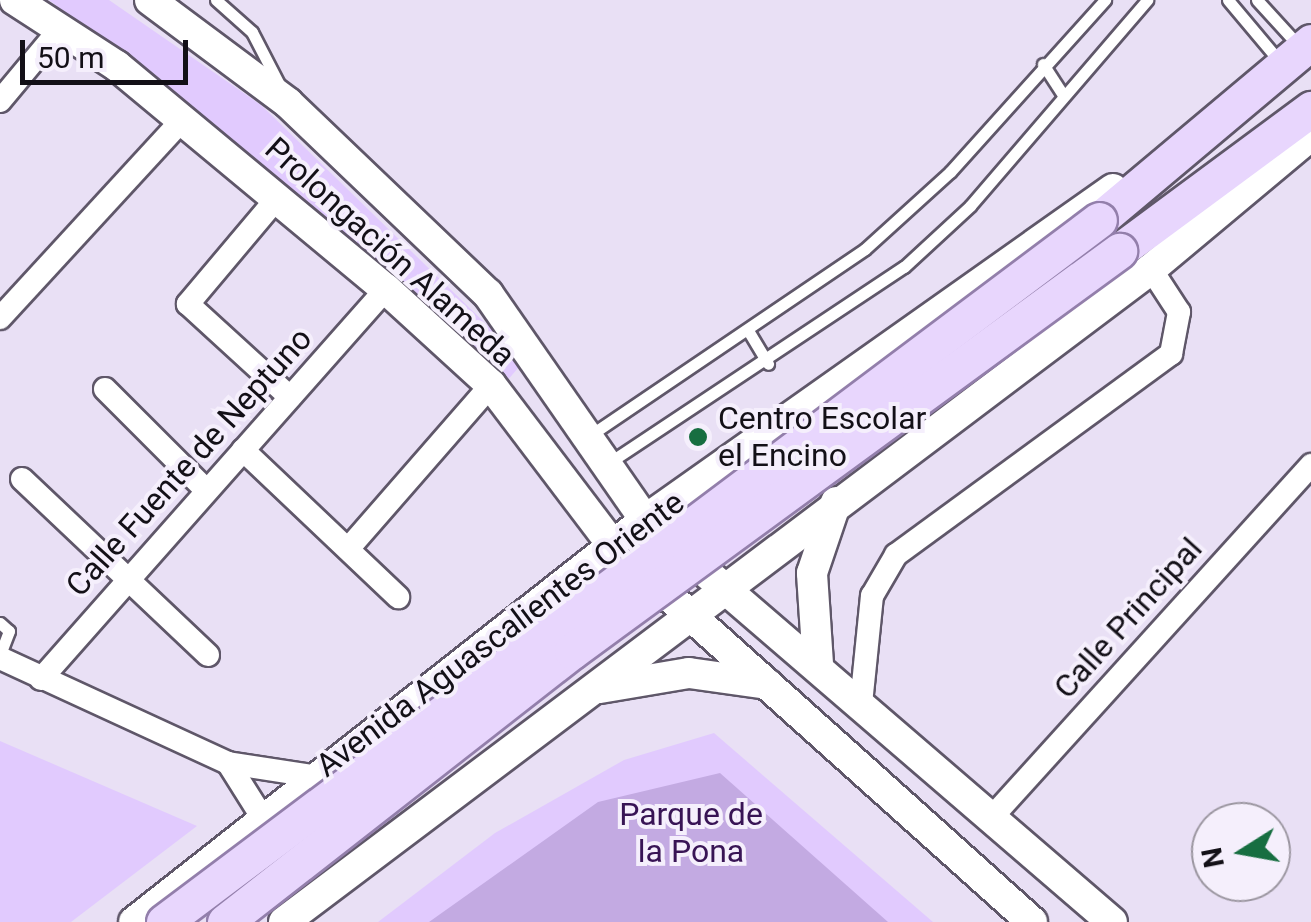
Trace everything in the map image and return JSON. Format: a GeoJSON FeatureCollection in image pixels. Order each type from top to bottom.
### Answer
{"type":"FeatureCollection","features":[{"type":"Feature","properties":{"kind":"main road","name":"Prolongación Alameda"},"geometry":{"type":"LineString","coordinates":[[15,0],[184,118],[386,289],[491,386],[613,546],[1032,922]]}},
{"type":"Feature","properties":{"kind":"main road","name":"Prolongación Alameda"},"geometry":{"type":"LineString","coordinates":[[150,0],[288,103],[488,294],[645,520],[729,582],[861,704],[1112,922]]}},
{"type":"Feature","properties":{"kind":"main road","name":"Avenida Aguascalientes Oriente"},"geometry":{"type":"LineString","coordinates":[[164,922],[1099,220],[1290,59]]}},
{"type":"Feature","properties":{"kind":"main road","name":"Avenida Aguascalientes Oriente"},"geometry":{"type":"LineString","coordinates":[[134,922],[313,776],[645,520],[1290,59]]}},
{"type":"Feature","properties":{"kind":"main road","name":"Avenida Aguascalientes Oriente"},"geometry":{"type":"LineString","coordinates":[[225,922],[572,651],[1311,109]]}},
{"type":"Feature","properties":{"kind":"main road"},"geometry":{"type":"LineString","coordinates":[[284,922],[838,499],[1150,269],[1311,135]]}},
{"type":"Feature","properties":{"kind":"main road"},"geometry":{"type":"LineString","coordinates":[[687,493],[694,548],[729,582]]}},
{"type":"Feature","properties":{"kind":"main road"},"geometry":{"type":"LineString","coordinates":[[818,664],[812,572],[838,499]]}},
{"type":"Feature","properties":{"kind":"main road"},"geometry":{"type":"LineString","coordinates":[[539,601],[589,620],[593,686]]}},
{"type":"Feature","properties":{"kind":"main road"},"geometry":{"type":"LineString","coordinates":[[593,686],[689,674],[770,685]]}},
{"type":"Feature","properties":{"kind":"street"},"geometry":{"type":"LineString","coordinates":[[0,101],[60,29]]}},
{"type":"Feature","properties":{"kind":"street"},"geometry":{"type":"LineString","coordinates":[[0,318],[184,118]]}},
{"type":"Feature","properties":{"kind":"street"},"geometry":{"type":"LineString","coordinates":[[278,198],[188,304],[290,397]]}},
{"type":"Feature","properties":{"kind":"street"},"geometry":{"type":"LineString","coordinates":[[861,704],[872,596],[896,555],[1171,354],[1178,312],[1150,269]]}},
{"type":"Feature","properties":{"kind":"street","name":"Calle Fuente de Neptuno"},"geometry":{"type":"LineString","coordinates":[[42,679],[386,289]]}},
{"type":"Feature","properties":{"kind":"street"},"geometry":{"type":"LineString","coordinates":[[348,549],[491,386]]}},
{"type":"Feature","properties":{"kind":"street"},"geometry":{"type":"LineString","coordinates":[[105,389],[206,490]]}},
{"type":"Feature","properties":{"kind":"street"},"geometry":{"type":"LineString","coordinates":[[243,450],[398,597]]}},
{"type":"Feature","properties":{"kind":"street","name":"Calle Principal"},"geometry":{"type":"LineString","coordinates":[[993,816],[1311,465]]}},
{"type":"Feature","properties":{"kind":"street"},"geometry":{"type":"LineString","coordinates":[[22,478],[125,582],[208,655]]}},
{"type":"Feature","properties":{"kind":"street"},"geometry":{"type":"LineString","coordinates":[[0,656],[42,679],[228,762],[313,776]]}},
{"type":"Feature","properties":{"kind":"street"},"geometry":{"type":"LineString","coordinates":[[228,762],[262,817]]}},
{"type":"Feature","properties":{"kind":"lane"},"geometry":{"type":"LineString","coordinates":[[590,436],[749,332],[922,198],[1105,0]]}},
{"type":"Feature","properties":{"kind":"lane"},"geometry":{"type":"LineString","coordinates":[[607,464],[768,364],[904,267],[970,206],[1148,0]]}},
{"type":"Feature","properties":{"kind":"lane"},"geometry":{"type":"LineString","coordinates":[[1228,0],[1290,59]]}},
{"type":"Feature","properties":{"kind":"lane"},"geometry":{"type":"LineString","coordinates":[[1257,0],[1290,59]]}},
{"type":"Feature","properties":{"kind":"lane"},"geometry":{"type":"LineString","coordinates":[[225,2],[252,32],[288,103]]}},
{"type":"Feature","properties":{"kind":"lane"},"geometry":{"type":"LineString","coordinates":[[1044,64],[1063,96]]}},
{"type":"Feature","properties":{"kind":"lane"},"geometry":{"type":"LineString","coordinates":[[749,332],[768,364]]}},
{"type":"Feature","properties":{"kind":"lane"},"geometry":{"type":"LineString","coordinates":[[0,623],[8,634],[0,656]]}},
{"type":"Feature","properties":{"kind":"green space"},"geometry":{"type":"Polygon","coordinates":[[[49,0],[109,0],[261,105],[524,361],[501,388],[310,206],[49,0]]]}},
{"type":"Feature","properties":{"kind":"green space","name":"Parque de la Pona"},"geometry":{"type":"Polygon","coordinates":[[[714,733],[933,922],[378,922],[495,833],[624,760],[714,733]]]}},
{"type":"Feature","properties":{"kind":"green space"},"geometry":{"type":"Polygon","coordinates":[[[0,741],[197,826],[71,922],[0,922],[0,741]]]}},
{"type":"Feature","properties":{"kind":"green space","name":"Parque de la Pona"},"geometry":{"type":"Polygon","coordinates":[[[720,773],[888,922],[429,922],[598,802],[720,773]]]}},
{"type":"Feature","properties":{"kind":"place","name":"Centro Escolar el Encino"},"geometry":{"type":"Point","coordinates":[698,437]}}]}
